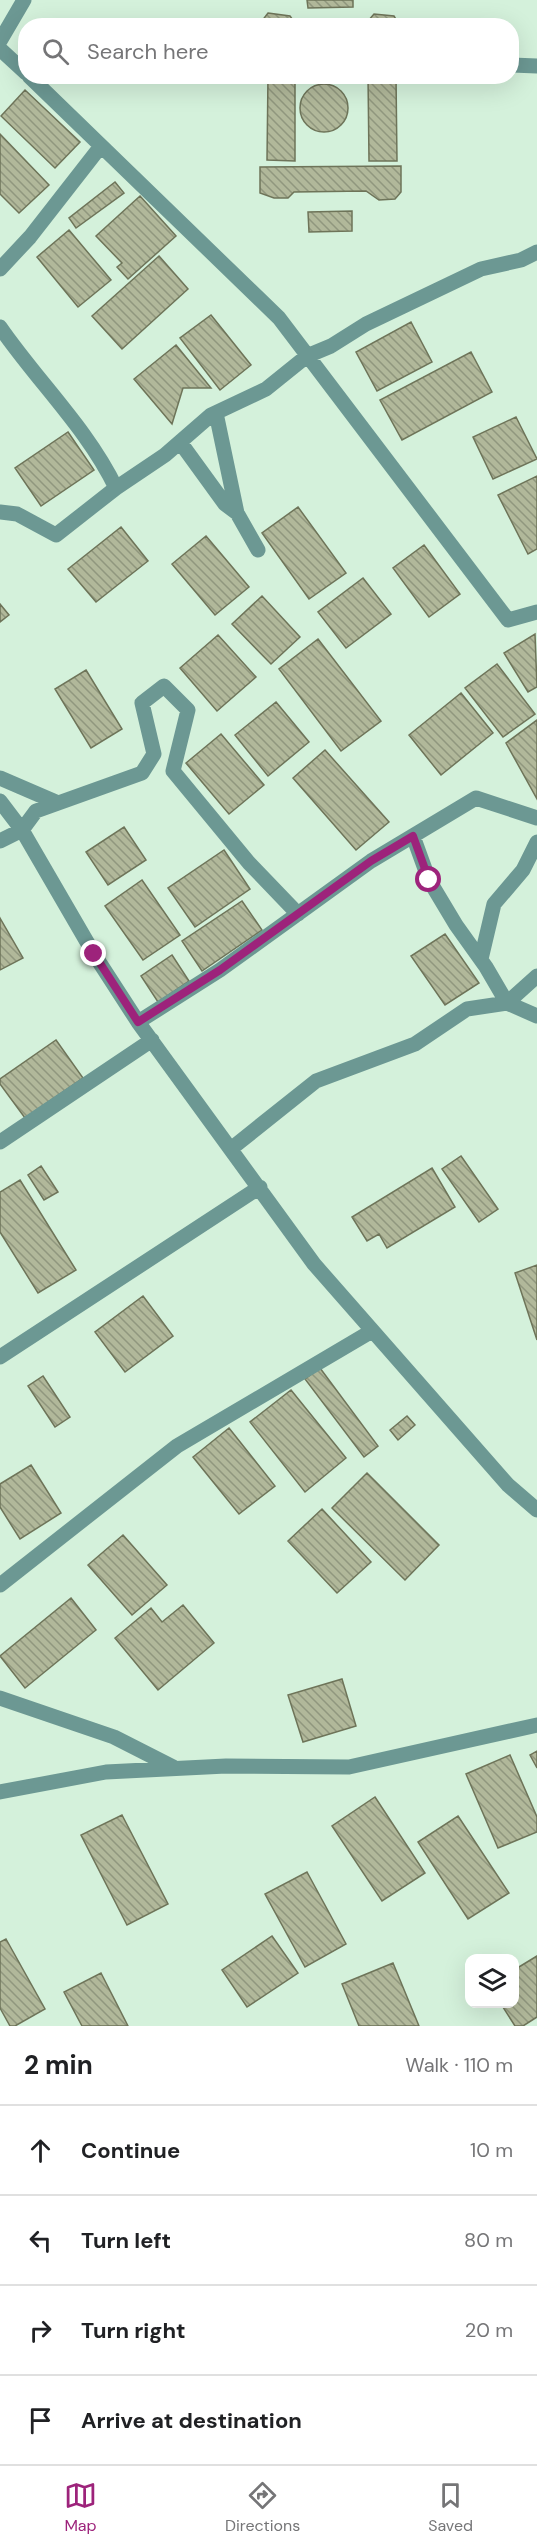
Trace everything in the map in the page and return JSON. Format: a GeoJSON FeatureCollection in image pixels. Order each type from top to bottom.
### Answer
{"type":"FeatureCollection","features":[{"type":"Feature","properties":{"kind":"street"},"geometry":{"type":"LineString","coordinates":[[0,41],[24,0]]}},
{"type":"Feature","properties":{"kind":"street"},"geometry":{"type":"LineString","coordinates":[[0,49],[18,66]]}},
{"type":"Feature","properties":{"kind":"street"},"geometry":{"type":"LineString","coordinates":[[519,65],[537,66]]}},
{"type":"Feature","properties":{"kind":"street"},"geometry":{"type":"LineString","coordinates":[[36,84],[279,318],[508,620],[537,612]]}},
{"type":"Feature","properties":{"kind":"street"},"geometry":{"type":"LineString","coordinates":[[0,269],[30,237],[101,146]]}},
{"type":"Feature","properties":{"kind":"street"},"geometry":{"type":"LineString","coordinates":[[0,512],[17,514],[56,535],[216,413],[266,389],[307,356],[331,346],[366,324],[481,269],[521,260],[537,252]]}},
{"type":"Feature","properties":{"kind":"street"},"geometry":{"type":"LineString","coordinates":[[0,327],[27,366],[54,394],[102,460],[116,488]]}},
{"type":"Feature","properties":{"kind":"street"},"geometry":{"type":"LineString","coordinates":[[216,413],[237,513],[258,550]]}},
{"type":"Feature","properties":{"kind":"street"},"geometry":{"type":"LineString","coordinates":[[180,442],[225,504],[237,513]]}},
{"type":"Feature","properties":{"kind":"street"},"geometry":{"type":"LineString","coordinates":[[0,841],[22,830],[36,811],[142,773],[154,754],[142,703],[164,686],[188,711],[173,771],[249,863],[298,914]]}},
{"type":"Feature","properties":{"kind":"street"},"geometry":{"type":"LineString","coordinates":[[0,778],[58,803]]}},
{"type":"Feature","properties":{"kind":"street"},"geometry":{"type":"LineString","coordinates":[[138,1022],[220,970],[371,861],[476,798],[537,818]]}},
{"type":"Feature","properties":{"kind":"street"},"geometry":{"type":"LineString","coordinates":[[0,801],[22,830],[94,954],[138,1022],[232,1148],[314,1264],[508,1485],[537,1510]]}},
{"type":"Feature","properties":{"kind":"street"},"geometry":{"type":"LineString","coordinates":[[413,836],[429,880],[456,925],[481,959],[507,1004]]}},
{"type":"Feature","properties":{"kind":"street"},"geometry":{"type":"LineString","coordinates":[[481,959],[494,904],[523,870],[537,842]]}},
{"type":"Feature","properties":{"kind":"street"},"geometry":{"type":"LineString","coordinates":[[507,1004],[537,976]]}},
{"type":"Feature","properties":{"kind":"street"},"geometry":{"type":"LineString","coordinates":[[232,1148],[316,1081],[416,1044],[467,1009],[507,1004],[537,1016]]}},
{"type":"Feature","properties":{"kind":"street"},"geometry":{"type":"LineString","coordinates":[[0,1142],[152,1040]]}},
{"type":"Feature","properties":{"kind":"street"},"geometry":{"type":"LineString","coordinates":[[0,1357],[260,1187]]}},
{"type":"Feature","properties":{"kind":"street"},"geometry":{"type":"LineString","coordinates":[[0,1585],[177,1446],[372,1331]]}},
{"type":"Feature","properties":{"kind":"street"},"geometry":{"type":"LineString","coordinates":[[2,1695],[114,1737],[176,1768]]}},
{"type":"Feature","properties":{"kind":"street"},"geometry":{"type":"LineString","coordinates":[[0,1792],[106,1772],[299,1765],[349,1767],[537,1725]]}},
{"type":"Feature","properties":{"kind":"building"},"geometry":{"type":"Polygon","coordinates":[[[307,0],[353,0],[353,7],[308,8],[307,0]]]}},
{"type":"Feature","properties":{"kind":"building"},"geometry":{"type":"Polygon","coordinates":[[[268,13],[291,18],[264,18],[268,13]]]}},
{"type":"Feature","properties":{"kind":"building"},"geometry":{"type":"Polygon","coordinates":[[[374,14],[395,18],[371,18],[374,14]]]}},
{"type":"Feature","properties":{"kind":"building"},"geometry":{"type":"Polygon","coordinates":[[[268,84],[295,84],[295,161],[267,160],[268,84]]]}},
{"type":"Feature","properties":{"kind":"building"},"geometry":{"type":"Polygon","coordinates":[[[319,84],[329,84],[341,91],[348,103],[348,113],[341,125],[329,132],[319,132],[304,121],[300,113],[300,103],[311,88],[319,84]]]}},
{"type":"Feature","properties":{"kind":"building"},"geometry":{"type":"Polygon","coordinates":[[[368,84],[396,84],[397,161],[369,161],[368,84]]]}},
{"type":"Feature","properties":{"kind":"building"},"geometry":{"type":"Polygon","coordinates":[[[25,90],[80,142],[55,168],[1,116],[25,90]]]}},
{"type":"Feature","properties":{"kind":"building"},"geometry":{"type":"Polygon","coordinates":[[[0,134],[49,185],[19,213],[0,194],[0,134]]]}},
{"type":"Feature","properties":{"kind":"building"},"geometry":{"type":"Polygon","coordinates":[[[401,166],[401,192],[395,199],[379,200],[366,191],[294,192],[288,198],[274,198],[260,193],[260,167],[401,166]]]}},
{"type":"Feature","properties":{"kind":"building"},"geometry":{"type":"Polygon","coordinates":[[[115,182],[124,193],[76,228],[69,218],[115,182]]]}},
{"type":"Feature","properties":{"kind":"building"},"geometry":{"type":"Polygon","coordinates":[[[140,196],[176,236],[128,279],[117,267],[122,263],[96,236],[140,196]]]}},
{"type":"Feature","properties":{"kind":"building"},"geometry":{"type":"Polygon","coordinates":[[[352,211],[352,231],[309,232],[308,212],[352,211]]]}},
{"type":"Feature","properties":{"kind":"building"},"geometry":{"type":"Polygon","coordinates":[[[69,230],[111,280],[78,307],[37,257],[69,230]]]}},
{"type":"Feature","properties":{"kind":"building"},"geometry":{"type":"Polygon","coordinates":[[[159,256],[188,289],[122,349],[92,316],[159,256]]]}},
{"type":"Feature","properties":{"kind":"building"},"geometry":{"type":"Polygon","coordinates":[[[211,315],[251,365],[220,390],[180,338],[211,315]]]}},
{"type":"Feature","properties":{"kind":"building"},"geometry":{"type":"Polygon","coordinates":[[[411,322],[432,362],[377,391],[356,352],[411,322]]]}},
{"type":"Feature","properties":{"kind":"building"},"geometry":{"type":"Polygon","coordinates":[[[176,345],[211,388],[183,388],[172,424],[134,379],[176,345]]]}},
{"type":"Feature","properties":{"kind":"building"},"geometry":{"type":"Polygon","coordinates":[[[471,352],[492,392],[402,440],[380,400],[471,352]]]}},
{"type":"Feature","properties":{"kind":"building"},"geometry":{"type":"Polygon","coordinates":[[[516,417],[537,459],[493,479],[473,437],[516,417]]]}},
{"type":"Feature","properties":{"kind":"building"},"geometry":{"type":"Polygon","coordinates":[[[68,432],[94,470],[41,506],[15,468],[68,432]]]}},
{"type":"Feature","properties":{"kind":"building"},"geometry":{"type":"Polygon","coordinates":[[[537,476],[537,549],[528,554],[498,495],[537,476]]]}},
{"type":"Feature","properties":{"kind":"building"},"geometry":{"type":"Polygon","coordinates":[[[298,507],[346,573],[309,599],[262,533],[298,507]]]}},
{"type":"Feature","properties":{"kind":"building"},"geometry":{"type":"Polygon","coordinates":[[[121,527],[148,561],[96,602],[68,569],[121,527]]]}},
{"type":"Feature","properties":{"kind":"building"},"geometry":{"type":"Polygon","coordinates":[[[206,536],[249,587],[215,615],[172,564],[206,536]]]}},
{"type":"Feature","properties":{"kind":"building"},"geometry":{"type":"Polygon","coordinates":[[[424,545],[460,594],[429,617],[393,568],[424,545]]]}},
{"type":"Feature","properties":{"kind":"building"},"geometry":{"type":"Polygon","coordinates":[[[363,578],[391,614],[346,648],[318,612],[363,578]]]}},
{"type":"Feature","properties":{"kind":"building"},"geometry":{"type":"Polygon","coordinates":[[[262,596],[300,637],[271,664],[232,624],[262,596]]]}},
{"type":"Feature","properties":{"kind":"building"},"geometry":{"type":"Polygon","coordinates":[[[0,604],[9,615],[0,622],[0,604]]]}},
{"type":"Feature","properties":{"kind":"building"},"geometry":{"type":"Polygon","coordinates":[[[535,634],[537,687],[528,692],[504,653],[535,634]]]}},
{"type":"Feature","properties":{"kind":"building"},"geometry":{"type":"Polygon","coordinates":[[[218,635],[256,677],[217,711],[180,668],[218,635]]]}},
{"type":"Feature","properties":{"kind":"building"},"geometry":{"type":"Polygon","coordinates":[[[318,639],[381,721],[341,751],[279,669],[318,639]]]}},
{"type":"Feature","properties":{"kind":"building"},"geometry":{"type":"Polygon","coordinates":[[[497,664],[535,714],[503,737],[465,688],[497,664]]]}},
{"type":"Feature","properties":{"kind":"building"},"geometry":{"type":"Polygon","coordinates":[[[86,670],[122,729],[91,748],[55,689],[86,670]]]}},
{"type":"Feature","properties":{"kind":"building"},"geometry":{"type":"Polygon","coordinates":[[[461,693],[493,733],[441,775],[409,735],[461,693]]]}},
{"type":"Feature","properties":{"kind":"building"},"geometry":{"type":"Polygon","coordinates":[[[276,702],[309,742],[268,776],[235,735],[276,702]]]}},
{"type":"Feature","properties":{"kind":"building"},"geometry":{"type":"Polygon","coordinates":[[[537,720],[537,799],[506,743],[537,720]]]}},
{"type":"Feature","properties":{"kind":"building"},"geometry":{"type":"Polygon","coordinates":[[[221,734],[264,785],[229,814],[186,763],[221,734]]]}},
{"type":"Feature","properties":{"kind":"building"},"geometry":{"type":"Polygon","coordinates":[[[325,750],[389,822],[356,850],[293,778],[325,750]]]}},
{"type":"Feature","properties":{"kind":"building"},"geometry":{"type":"Polygon","coordinates":[[[124,827],[146,860],[108,885],[86,852],[124,827]]]}},
{"type":"Feature","properties":{"kind":"building"},"geometry":{"type":"Polygon","coordinates":[[[224,850],[250,889],[195,927],[168,888],[224,850]]]}},
{"type":"Feature","properties":{"kind":"building"},"geometry":{"type":"Polygon","coordinates":[[[142,880],[180,935],[143,960],[105,906],[142,880]]]}},
{"type":"Feature","properties":{"kind":"building"},"geometry":{"type":"Polygon","coordinates":[[[242,901],[262,930],[202,971],[182,941],[242,901]]]}},
{"type":"Feature","properties":{"kind":"building"},"geometry":{"type":"Polygon","coordinates":[[[0,918],[23,958],[0,970],[0,918]]]}},
{"type":"Feature","properties":{"kind":"building"},"geometry":{"type":"Polygon","coordinates":[[[445,934],[479,983],[445,1005],[411,956],[445,934]]]}},
{"type":"Feature","properties":{"kind":"building"},"geometry":{"type":"Polygon","coordinates":[[[172,955],[189,981],[158,1002],[141,976],[172,955]]]}},
{"type":"Feature","properties":{"kind":"building"},"geometry":{"type":"Polygon","coordinates":[[[56,1040],[83,1078],[25,1118],[0,1084],[0,1079],[56,1040]]]}},
{"type":"Feature","properties":{"kind":"building"},"geometry":{"type":"Polygon","coordinates":[[[461,1156],[498,1209],[479,1222],[442,1169],[461,1156]]]}},
{"type":"Feature","properties":{"kind":"building"},"geometry":{"type":"Polygon","coordinates":[[[41,1166],[58,1192],[44,1200],[28,1175],[41,1166]]]}},
{"type":"Feature","properties":{"kind":"building"},"geometry":{"type":"Polygon","coordinates":[[[432,1168],[455,1207],[387,1248],[379,1234],[367,1241],[352,1217],[432,1168]]]}},
{"type":"Feature","properties":{"kind":"building"},"geometry":{"type":"Polygon","coordinates":[[[20,1180],[76,1270],[38,1293],[0,1232],[0,1192],[20,1180]]]}},
{"type":"Feature","properties":{"kind":"building"},"geometry":{"type":"Polygon","coordinates":[[[537,1265],[537,1340],[515,1273],[537,1265]]]}},
{"type":"Feature","properties":{"kind":"building"},"geometry":{"type":"Polygon","coordinates":[[[143,1296],[173,1336],[125,1372],[95,1332],[143,1296]]]}},
{"type":"Feature","properties":{"kind":"building"},"geometry":{"type":"Polygon","coordinates":[[[320,1368],[378,1446],[364,1457],[305,1379],[320,1368]]]}},
{"type":"Feature","properties":{"kind":"building"},"geometry":{"type":"Polygon","coordinates":[[[43,1376],[70,1417],[55,1427],[28,1386],[43,1376]]]}},
{"type":"Feature","properties":{"kind":"building"},"geometry":{"type":"Polygon","coordinates":[[[291,1390],[346,1458],[305,1492],[250,1422],[291,1390]]]}},
{"type":"Feature","properties":{"kind":"building"},"geometry":{"type":"Polygon","coordinates":[[[407,1416],[415,1425],[398,1440],[390,1430],[407,1416]]]}},
{"type":"Feature","properties":{"kind":"building"},"geometry":{"type":"Polygon","coordinates":[[[229,1428],[275,1486],[239,1514],[193,1457],[229,1428]]]}},
{"type":"Feature","properties":{"kind":"building"},"geometry":{"type":"Polygon","coordinates":[[[31,1465],[61,1513],[20,1539],[0,1507],[0,1484],[31,1465]]]}},
{"type":"Feature","properties":{"kind":"building"},"geometry":{"type":"Polygon","coordinates":[[[367,1473],[439,1545],[405,1580],[332,1508],[367,1473]]]}},
{"type":"Feature","properties":{"kind":"building"},"geometry":{"type":"Polygon","coordinates":[[[322,1509],[371,1562],[337,1593],[288,1541],[322,1509]]]}},
{"type":"Feature","properties":{"kind":"building"},"geometry":{"type":"Polygon","coordinates":[[[123,1535],[167,1585],[132,1615],[88,1565],[123,1535]]]}},
{"type":"Feature","properties":{"kind":"building"},"geometry":{"type":"Polygon","coordinates":[[[71,1598],[96,1630],[25,1688],[0,1656],[71,1598]]]}},
{"type":"Feature","properties":{"kind":"building"},"geometry":{"type":"Polygon","coordinates":[[[183,1605],[214,1643],[158,1690],[115,1638],[151,1608],[162,1622],[183,1605]]]}},
{"type":"Feature","properties":{"kind":"building"},"geometry":{"type":"Polygon","coordinates":[[[342,1679],[356,1726],[303,1742],[288,1695],[342,1679]]]}},
{"type":"Feature","properties":{"kind":"building"},"geometry":{"type":"Polygon","coordinates":[[[537,1751],[537,1768],[530,1755],[537,1751]]]}},
{"type":"Feature","properties":{"kind":"building"},"geometry":{"type":"Polygon","coordinates":[[[510,1755],[537,1817],[537,1832],[498,1848],[466,1774],[510,1755]]]}},
{"type":"Feature","properties":{"kind":"building"},"geometry":{"type":"Polygon","coordinates":[[[375,1797],[425,1873],[382,1901],[332,1826],[375,1797]]]}},
{"type":"Feature","properties":{"kind":"building"},"geometry":{"type":"Polygon","coordinates":[[[122,1815],[168,1904],[127,1925],[81,1835],[122,1815]]]}},
{"type":"Feature","properties":{"kind":"building"},"geometry":{"type":"Polygon","coordinates":[[[458,1816],[509,1893],[468,1919],[418,1842],[458,1816]]]}},
{"type":"Feature","properties":{"kind":"building"},"geometry":{"type":"Polygon","coordinates":[[[307,1872],[346,1944],[305,1967],[265,1894],[307,1872]]]}},
{"type":"Feature","properties":{"kind":"building"},"geometry":{"type":"Polygon","coordinates":[[[272,1936],[298,1973],[247,2007],[222,1970],[272,1936]]]}},
{"type":"Feature","properties":{"kind":"building"},"geometry":{"type":"Polygon","coordinates":[[[6,1939],[45,2009],[15,2026],[10,2026],[0,2008],[0,1942],[6,1939]]]}},
{"type":"Feature","properties":{"kind":"building"},"geometry":{"type":"Polygon","coordinates":[[[537,1956],[537,2017],[523,2026],[515,2026],[504,2008],[519,2008],[519,1967],[537,1956]]]}},
{"type":"Feature","properties":{"kind":"building"},"geometry":{"type":"Polygon","coordinates":[[[393,1963],[419,2026],[359,2026],[342,1984],[393,1963]]]}},
{"type":"Feature","properties":{"kind":"building"},"geometry":{"type":"Polygon","coordinates":[[[101,1973],[128,2026],[82,2026],[64,1992],[101,1973]]]}},
{"type":"Feature","properties":{"kind":"route"},"geometry":{"type":"LineString","coordinates":[[94,954],[138,1022],[220,970],[371,861],[413,836],[429,880]]}}]}
